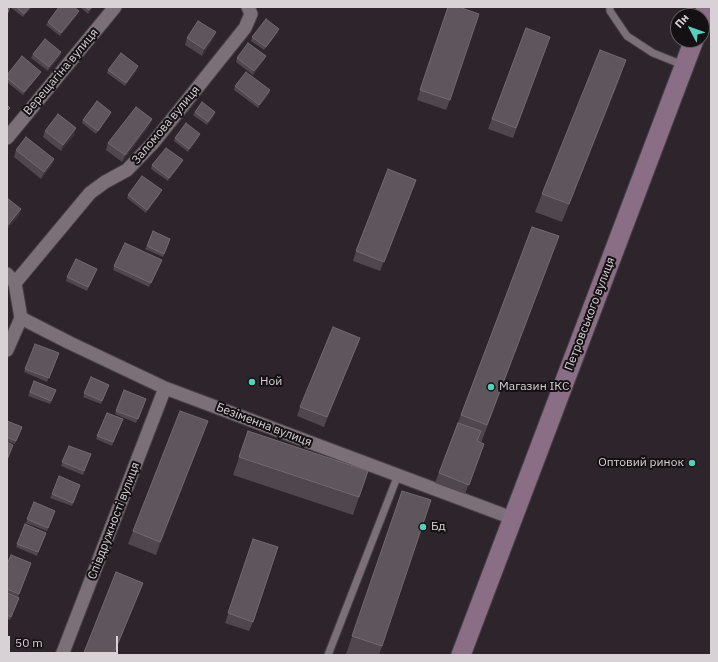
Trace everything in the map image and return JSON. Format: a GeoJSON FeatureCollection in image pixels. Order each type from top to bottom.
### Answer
{"type":"FeatureCollection","features":[{"type":"Feature","properties":{"kind":"main road","name":"Петровського вулиця"},"geometry":{"type":"LineString","coordinates":[[461,655],[691,48]]}},
{"type":"Feature","properties":{"kind":"street","name":"Верещагіна вулиця"},"geometry":{"type":"LineString","coordinates":[[7,138],[115,7]]}},
{"type":"Feature","properties":{"kind":"street","name":"Заломова вулиця"},"geometry":{"type":"LineString","coordinates":[[21,318],[11,279],[90,193],[105,182],[127,170],[162,132],[245,28],[251,14],[248,7]]}},
{"type":"Feature","properties":{"kind":"street","name":"Безіменна вулиця"},"geometry":{"type":"LineString","coordinates":[[21,318],[165,388],[512,518]]}},
{"type":"Feature","properties":{"kind":"street"},"geometry":{"type":"LineString","coordinates":[[7,350],[21,318]]}},
{"type":"Feature","properties":{"kind":"street","name":"Співдружності вулиця"},"geometry":{"type":"LineString","coordinates":[[62,655],[165,388]]}},
{"type":"Feature","properties":{"kind":"lane"},"geometry":{"type":"LineString","coordinates":[[610,7],[610,11],[627,36],[653,53],[684,66]]}},
{"type":"Feature","properties":{"kind":"lane"},"geometry":{"type":"LineString","coordinates":[[328,655],[398,475]]}},
{"type":"Feature","properties":{"kind":"building"},"geometry":{"type":"Polygon","coordinates":[[[7,7],[10,7],[7,15],[7,7]]]}},
{"type":"Feature","properties":{"kind":"building"},"geometry":{"type":"Polygon","coordinates":[[[16,7],[30,7],[24,14],[16,7]]]}},
{"type":"Feature","properties":{"kind":"building"},"geometry":{"type":"Polygon","coordinates":[[[59,7],[74,7],[79,11],[61,33],[48,22],[59,7]]]}},
{"type":"Feature","properties":{"kind":"building"},"geometry":{"type":"Polygon","coordinates":[[[85,7],[92,7],[89,10],[85,7]]]}},
{"type":"Feature","properties":{"kind":"building"},"geometry":{"type":"Polygon","coordinates":[[[448,7],[459,7],[479,14],[450,100],[420,90],[448,7]]]}},
{"type":"Feature","properties":{"kind":"building"},"geometry":{"type":"Polygon","coordinates":[[[266,19],[279,29],[266,47],[252,37],[266,19]]]}},
{"type":"Feature","properties":{"kind":"building"},"geometry":{"type":"Polygon","coordinates":[[[198,21],[216,32],[204,49],[187,38],[198,21]]]}},
{"type":"Feature","properties":{"kind":"building"},"geometry":{"type":"Polygon","coordinates":[[[526,28],[550,37],[516,128],[492,119],[526,28]]]}},
{"type":"Feature","properties":{"kind":"building"},"geometry":{"type":"Polygon","coordinates":[[[45,39],[61,52],[49,67],[33,54],[45,39]]]}},
{"type":"Feature","properties":{"kind":"building"},"geometry":{"type":"Polygon","coordinates":[[[248,43],[266,56],[254,71],[237,58],[248,43]]]}},
{"type":"Feature","properties":{"kind":"building"},"geometry":{"type":"Polygon","coordinates":[[[600,50],[626,60],[569,204],[542,194],[600,50]]]}},
{"type":"Feature","properties":{"kind":"building"},"geometry":{"type":"Polygon","coordinates":[[[121,53],[138,66],[126,83],[108,70],[121,53]]]}},
{"type":"Feature","properties":{"kind":"building"},"geometry":{"type":"Polygon","coordinates":[[[22,56],[41,72],[24,92],[7,78],[7,75],[22,56]]]}},
{"type":"Feature","properties":{"kind":"building"},"geometry":{"type":"Polygon","coordinates":[[[246,72],[270,90],[259,105],[235,86],[246,72]]]}},
{"type":"Feature","properties":{"kind":"building"},"geometry":{"type":"Polygon","coordinates":[[[97,101],[111,112],[98,131],[83,120],[97,101]]]}},
{"type":"Feature","properties":{"kind":"building"},"geometry":{"type":"Polygon","coordinates":[[[202,102],[215,112],[208,122],[195,112],[202,102]]]}},
{"type":"Feature","properties":{"kind":"building"},"geometry":{"type":"Polygon","coordinates":[[[136,107],[152,119],[125,155],[108,143],[136,107]]]}},
{"type":"Feature","properties":{"kind":"building"},"geometry":{"type":"Polygon","coordinates":[[[58,114],[76,128],[63,145],[45,131],[58,114]]]}},
{"type":"Feature","properties":{"kind":"building"},"geometry":{"type":"Polygon","coordinates":[[[186,123],[200,134],[189,149],[175,138],[186,123]]]}},
{"type":"Feature","properties":{"kind":"building"},"geometry":{"type":"Polygon","coordinates":[[[26,137],[54,159],[44,172],[16,150],[26,137]]]}},
{"type":"Feature","properties":{"kind":"building"},"geometry":{"type":"Polygon","coordinates":[[[166,148],[183,160],[169,178],[152,165],[166,148]]]}},
{"type":"Feature","properties":{"kind":"building"},"geometry":{"type":"Polygon","coordinates":[[[388,169],[416,180],[384,262],[356,251],[388,169]]]}},
{"type":"Feature","properties":{"kind":"building"},"geometry":{"type":"Polygon","coordinates":[[[142,176],[162,190],[147,210],[128,195],[142,176]]]}},
{"type":"Feature","properties":{"kind":"building"},"geometry":{"type":"Polygon","coordinates":[[[7,198],[21,209],[7,226],[7,198]]]}},
{"type":"Feature","properties":{"kind":"building"},"geometry":{"type":"Polygon","coordinates":[[[532,227],[559,236],[487,425],[461,415],[532,227]]]}},
{"type":"Feature","properties":{"kind":"building"},"geometry":{"type":"Polygon","coordinates":[[[153,231],[170,239],[164,254],[147,246],[153,231]]]}},
{"type":"Feature","properties":{"kind":"building"},"geometry":{"type":"Polygon","coordinates":[[[125,243],[162,260],[151,283],[114,266],[125,243]]]}},
{"type":"Feature","properties":{"kind":"building"},"geometry":{"type":"Polygon","coordinates":[[[76,259],[97,269],[88,287],[67,277],[76,259]]]}},
{"type":"Feature","properties":{"kind":"building"},"geometry":{"type":"Polygon","coordinates":[[[333,327],[360,338],[327,417],[300,407],[333,327]]]}},
{"type":"Feature","properties":{"kind":"building"},"geometry":{"type":"Polygon","coordinates":[[[35,344],[59,353],[49,378],[25,369],[35,344]]]}},
{"type":"Feature","properties":{"kind":"building"},"geometry":{"type":"Polygon","coordinates":[[[91,377],[109,385],[102,401],[84,393],[91,377]]]}},
{"type":"Feature","properties":{"kind":"building"},"geometry":{"type":"Polygon","coordinates":[[[34,381],[56,390],[51,401],[30,392],[34,381]]]}},
{"type":"Feature","properties":{"kind":"building"},"geometry":{"type":"Polygon","coordinates":[[[124,390],[146,399],[138,419],[116,411],[124,390]]]}},
{"type":"Feature","properties":{"kind":"building"},"geometry":{"type":"Polygon","coordinates":[[[180,411],[208,421],[160,542],[133,531],[180,411]]]}},
{"type":"Feature","properties":{"kind":"building"},"geometry":{"type":"Polygon","coordinates":[[[107,413],[123,419],[113,442],[97,436],[107,413]]]}},
{"type":"Feature","properties":{"kind":"building"},"geometry":{"type":"Polygon","coordinates":[[[7,421],[22,427],[16,441],[7,437],[7,421]]]}},
{"type":"Feature","properties":{"kind":"building"},"geometry":{"type":"Polygon","coordinates":[[[458,423],[481,431],[477,441],[484,444],[469,485],[439,473],[458,423]]]}},
{"type":"Feature","properties":{"kind":"building"},"geometry":{"type":"Polygon","coordinates":[[[248,431],[368,471],[359,497],[239,457],[248,431]]]}},
{"type":"Feature","properties":{"kind":"building"},"geometry":{"type":"Polygon","coordinates":[[[7,442],[13,445],[7,460],[7,442]]]}},
{"type":"Feature","properties":{"kind":"building"},"geometry":{"type":"Polygon","coordinates":[[[69,446],[91,454],[84,471],[62,462],[69,446]]]}},
{"type":"Feature","properties":{"kind":"building"},"geometry":{"type":"Polygon","coordinates":[[[59,476],[80,485],[73,503],[52,494],[59,476]]]}},
{"type":"Feature","properties":{"kind":"building"},"geometry":{"type":"Polygon","coordinates":[[[402,491],[431,500],[382,646],[352,636],[402,491]]]}},
{"type":"Feature","properties":{"kind":"building"},"geometry":{"type":"Polygon","coordinates":[[[34,502],[55,511],[48,528],[27,519],[34,502]]]}},
{"type":"Feature","properties":{"kind":"building"},"geometry":{"type":"Polygon","coordinates":[[[25,524],[46,533],[38,552],[17,544],[25,524]]]}},
{"type":"Feature","properties":{"kind":"building"},"geometry":{"type":"Polygon","coordinates":[[[253,539],[278,547],[253,622],[228,613],[253,539]]]}},
{"type":"Feature","properties":{"kind":"building"},"geometry":{"type":"Polygon","coordinates":[[[11,555],[31,563],[19,594],[7,589],[7,564],[11,555]]]}},
{"type":"Feature","properties":{"kind":"building"},"geometry":{"type":"Polygon","coordinates":[[[116,572],[143,583],[113,655],[83,655],[116,572]]]}},
{"type":"Feature","properties":{"kind":"building"},"geometry":{"type":"Polygon","coordinates":[[[7,593],[19,598],[11,617],[7,615],[7,593]]]}},
{"type":"Feature","properties":{"kind":"place","name":"Ной"},"geometry":{"type":"Point","coordinates":[252,382]}},
{"type":"Feature","properties":{"kind":"place","name":"Магазин ІКС"},"geometry":{"type":"Point","coordinates":[491,387]}},
{"type":"Feature","properties":{"kind":"place","name":"Оптовий ринок"},"geometry":{"type":"Point","coordinates":[692,463]}},
{"type":"Feature","properties":{"kind":"place","name":"Бд"},"geometry":{"type":"Point","coordinates":[423,527]}}]}
